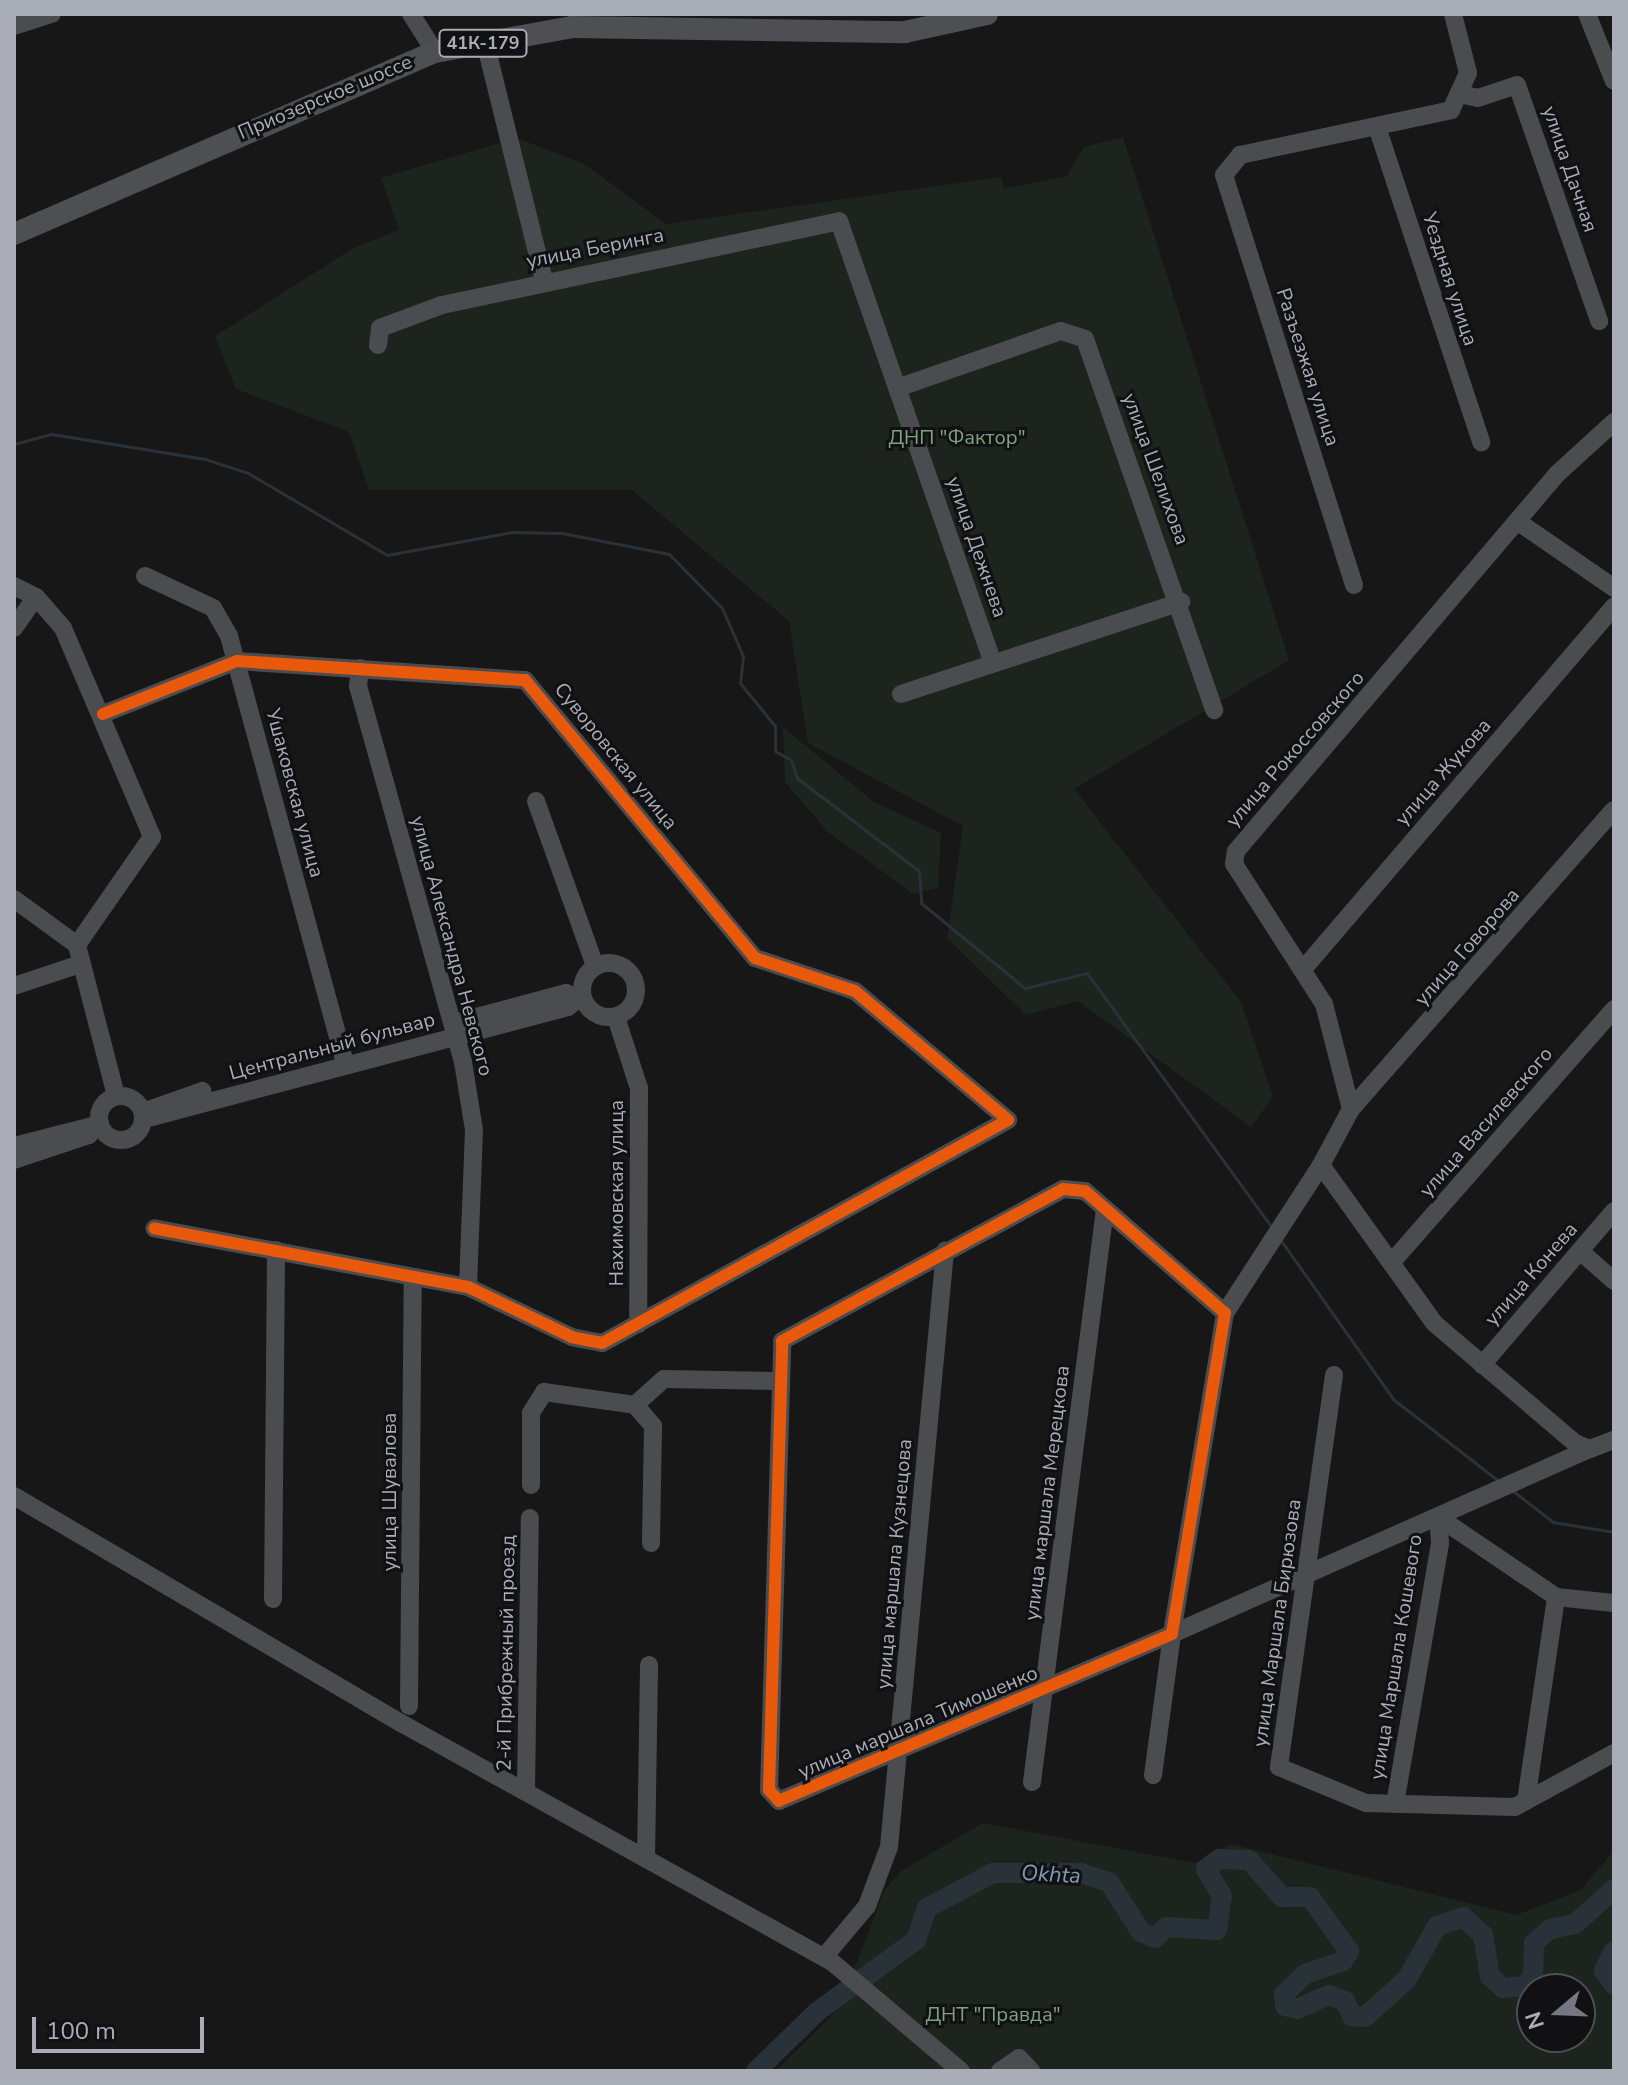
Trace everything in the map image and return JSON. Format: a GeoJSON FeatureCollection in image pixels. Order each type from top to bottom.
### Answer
{"type":"FeatureCollection","features":[{"type":"Feature","properties":{"kind":"main road","name":"Приозерское шоссе"},"geometry":{"type":"LineString","coordinates":[[14,234],[435,52],[485,42],[634,23],[905,32],[987,14]]}},
{"type":"Feature","properties":{"kind":"street"},"geometry":{"type":"LineString","coordinates":[[14,26],[52,14]]}},
{"type":"Feature","properties":{"kind":"street"},"geometry":{"type":"LineString","coordinates":[[411,14],[435,52]]}},
{"type":"Feature","properties":{"kind":"street"},"geometry":{"type":"LineString","coordinates":[[1378,130],[1451,110],[1464,95],[1468,73],[1453,14]]}},
{"type":"Feature","properties":{"kind":"street"},"geometry":{"type":"LineString","coordinates":[[1587,14],[1614,81]]}},
{"type":"Feature","properties":{"kind":"street"},"geometry":{"type":"LineString","coordinates":[[485,42],[544,280]]}},
{"type":"Feature","properties":{"kind":"street","name":"улица Дачная"},"geometry":{"type":"LineString","coordinates":[[1464,95],[1478,98],[1517,85],[1599,321]]}},
{"type":"Feature","properties":{"kind":"street","name":"Разъезжая улица"},"geometry":{"type":"LineString","coordinates":[[1354,585],[1224,175],[1229,162],[1378,130]]}},
{"type":"Feature","properties":{"kind":"street","name":"Уездная улица"},"geometry":{"type":"LineString","coordinates":[[1378,130],[1481,442]]}},
{"type":"Feature","properties":{"kind":"street","name":"улица Беринга"},"geometry":{"type":"LineString","coordinates":[[378,345],[380,328],[544,280],[839,221]]}},
{"type":"Feature","properties":{"kind":"street","name":"улица Дежнева"},"geometry":{"type":"LineString","coordinates":[[839,221],[900,387],[993,662]]}},
{"type":"Feature","properties":{"kind":"street","name":"улица Шелихова"},"geometry":{"type":"LineString","coordinates":[[900,387],[1061,331],[1085,339],[1181,602],[1214,710]]}},
{"type":"Feature","properties":{"kind":"street","name":"улица Рокоссовского"},"geometry":{"type":"LineString","coordinates":[[1351,1109],[1324,1004],[1305,967],[1239,875],[1236,851],[1517,521],[1614,422]]}},
{"type":"Feature","properties":{"kind":"street"},"geometry":{"type":"LineString","coordinates":[[1517,521],[1614,588]]}},
{"type":"Feature","properties":{"kind":"street","name":"Ушаковская улица"},"geometry":{"type":"LineString","coordinates":[[145,576],[213,608],[237,661],[344,1059]]}},
{"type":"Feature","properties":{"kind":"street"},"geometry":{"type":"LineString","coordinates":[[14,586],[36,597],[63,628],[103,714],[152,837],[77,945],[77,965],[116,1096]]}},
{"type":"Feature","properties":{"kind":"street"},"geometry":{"type":"LineString","coordinates":[[14,628],[36,597]]}},
{"type":"Feature","properties":{"kind":"street"},"geometry":{"type":"LineString","coordinates":[[901,694],[1181,602]]}},
{"type":"Feature","properties":{"kind":"street","name":"улица Жукова"},"geometry":{"type":"LineString","coordinates":[[1305,967],[1614,606]]}},
{"type":"Feature","properties":{"kind":"street","name":"Суворовская улица"},"geometry":{"type":"LineString","coordinates":[[103,714],[237,661],[525,680],[755,958],[855,991],[1008,1120],[638,1324]]}},
{"type":"Feature","properties":{"kind":"street","name":"улица Александра Невского"},"geometry":{"type":"LineString","coordinates":[[360,668],[358,686],[453,1030],[474,1130],[468,1287]]}},
{"type":"Feature","properties":{"kind":"street"},"geometry":{"type":"LineString","coordinates":[[536,801],[595,966],[578,997],[595,1014],[616,1017],[629,1010],[636,982],[620,964],[595,966]]}},
{"type":"Feature","properties":{"kind":"street","name":"улица Говорова"},"geometry":{"type":"LineString","coordinates":[[1351,1109],[1614,810]]}},
{"type":"Feature","properties":{"kind":"street"},"geometry":{"type":"LineString","coordinates":[[14,899],[77,945]]}},
{"type":"Feature","properties":{"kind":"street"},"geometry":{"type":"LineString","coordinates":[[14,986],[77,965]]}},
{"type":"Feature","properties":{"kind":"street","name":"Центральный бульвар"},"geometry":{"type":"LineString","coordinates":[[145,1111],[152,1117],[344,1059],[453,1030],[566,993],[578,997]]}},
{"type":"Feature","properties":{"kind":"street","name":"улица Василевского"},"geometry":{"type":"LineString","coordinates":[[1391,1263],[1614,1009]]}},
{"type":"Feature","properties":{"kind":"street","name":"Нахимовская улица"},"geometry":{"type":"LineString","coordinates":[[616,1017],[639,1088],[638,1324]]}},
{"type":"Feature","properties":{"kind":"street"},"geometry":{"type":"LineString","coordinates":[[14,1146],[96,1125],[123,1140],[140,1131],[145,1111],[133,1098],[116,1096],[102,1107],[96,1125],[89,1135],[14,1160]]}},
{"type":"Feature","properties":{"kind":"street"},"geometry":{"type":"LineString","coordinates":[[1153,1775],[1172,1634],[1225,1313],[1321,1165],[1351,1109]]}},
{"type":"Feature","properties":{"kind":"street"},"geometry":{"type":"LineString","coordinates":[[1321,1165],[1434,1323],[1482,1365],[1590,1449],[1614,1440]]}},
{"type":"Feature","properties":{"kind":"street","name":"улица маршала Тимошенко"},"geometry":{"type":"LineString","coordinates":[[1225,1313],[1085,1191],[1063,1189],[789,1333],[778,1350],[775,1381],[769,1790],[779,1801],[898,1753],[1590,1449]]}},
{"type":"Feature","properties":{"kind":"street","name":"улица маршала Мерецкова"},"geometry":{"type":"LineString","coordinates":[[1032,1782],[1105,1209]]}},
{"type":"Feature","properties":{"kind":"street","name":"улица Конева"},"geometry":{"type":"LineString","coordinates":[[1482,1365],[1614,1211]]}},
{"type":"Feature","properties":{"kind":"street"},"geometry":{"type":"LineString","coordinates":[[154,1228],[468,1287],[572,1337],[602,1343],[638,1324]]}},
{"type":"Feature","properties":{"kind":"street"},"geometry":{"type":"LineString","coordinates":[[273,1599],[276,1250]]}},
{"type":"Feature","properties":{"kind":"street","name":"улица маршала Кузнецова"},"geometry":{"type":"LineString","coordinates":[[828,1960],[867,1906],[889,1847],[945,1251]]}},
{"type":"Feature","properties":{"kind":"street"},"geometry":{"type":"LineString","coordinates":[[1580,1251],[1614,1281]]}},
{"type":"Feature","properties":{"kind":"street","name":"улица Шувалова"},"geometry":{"type":"LineString","coordinates":[[409,1706],[413,1279]]}},
{"type":"Feature","properties":{"kind":"street","name":"улица Маршала Бирюзова"},"geometry":{"type":"LineString","coordinates":[[1334,1375],[1279,1767],[1366,1803],[1526,1801]]}},
{"type":"Feature","properties":{"kind":"street"},"geometry":{"type":"LineString","coordinates":[[635,1405],[664,1379],[775,1381]]}},
{"type":"Feature","properties":{"kind":"street"},"geometry":{"type":"LineString","coordinates":[[651,1543],[654,1388]]}},
{"type":"Feature","properties":{"kind":"street"},"geometry":{"type":"LineString","coordinates":[[531,1485],[536,1400],[553,1391],[635,1405],[653,1426]]}},
{"type":"Feature","properties":{"kind":"street"},"geometry":{"type":"LineString","coordinates":[[14,1496],[828,1960],[892,2008],[961,2071]]}},
{"type":"Feature","properties":{"kind":"street"},"geometry":{"type":"LineString","coordinates":[[1438,1517],[1556,1597],[1614,1603]]}},
{"type":"Feature","properties":{"kind":"street","name":"улица Маршала Кошевого"},"geometry":{"type":"LineString","coordinates":[[1395,1804],[1440,1543],[1438,1517]]}},
{"type":"Feature","properties":{"kind":"street","name":"2-й Прибрежный проезд"},"geometry":{"type":"LineString","coordinates":[[526,1790],[530,1518]]}},
{"type":"Feature","properties":{"kind":"street"},"geometry":{"type":"LineString","coordinates":[[1526,1801],[1556,1597]]}},
{"type":"Feature","properties":{"kind":"street"},"geometry":{"type":"LineString","coordinates":[[646,1859],[649,1665]]}},
{"type":"Feature","properties":{"kind":"street"},"geometry":{"type":"LineString","coordinates":[[1526,1801],[1614,1753]]}},
{"type":"Feature","properties":{"kind":"street"},"geometry":{"type":"LineString","coordinates":[[1000,2071],[1019,2058],[1031,2071]]}},
{"type":"Feature","properties":{"kind":"green space","name":"ДНП \"Фактор\""},"geometry":{"type":"Polygon","coordinates":[[[1123,137],[1289,660],[1074,789],[1241,1002],[1273,1097],[1251,1127],[1078,1001],[1026,1015],[947,938],[963,826],[808,743],[789,621],[632,490],[369,490],[349,432],[236,389],[215,336],[355,247],[399,230],[381,178],[517,138],[584,164],[666,224],[1001,177],[1004,189],[1067,176],[1084,147],[1123,137]]]}},
{"type":"Feature","properties":{"kind":"green space"},"geometry":{"type":"Polygon","coordinates":[[[783,727],[874,802],[941,833],[938,888],[913,894],[827,831],[785,782],[783,727]]]}},
{"type":"Feature","properties":{"kind":"green space","name":"ДНТ \"Правда\""},"geometry":{"type":"Polygon","coordinates":[[[983,1823],[1195,1863],[1231,1844],[1516,1915],[1581,1890],[1614,1850],[1614,2071],[776,2071],[840,2007],[884,1891],[901,1871],[983,1823]]]}},
{"type":"Feature","properties":{"kind":"waterway"},"geometry":{"type":"LineString","coordinates":[[14,444],[52,434],[205,459],[248,473],[387,555],[512,532],[562,533],[669,554],[722,608],[743,656],[740,683],[775,726],[775,751],[791,760],[797,778],[919,871],[921,903],[1025,988],[1087,973],[1273,1229]]}},
{"type":"Feature","properties":{"kind":"waterway"},"geometry":{"type":"LineString","coordinates":[[1282,1242],[1393,1399],[1500,1482]]}},
{"type":"Feature","properties":{"kind":"waterway"},"geometry":{"type":"LineString","coordinates":[[1513,1491],[1553,1522],[1614,1532]]}},
{"type":"Feature","properties":{"kind":"waterway","name":"Okhta"},"geometry":{"type":"LineString","coordinates":[[756,2071],[818,2011],[916,1940],[927,1908],[993,1873],[1081,1873],[1109,1882],[1141,1932],[1155,1938],[1166,1927],[1217,1930],[1222,1896],[1206,1869],[1219,1859],[1249,1860],[1282,1897],[1310,1897],[1349,1951],[1343,1961],[1305,1974],[1284,1994],[1285,2006],[1297,2009],[1329,1995],[1345,2001],[1352,2016],[1365,2017],[1407,1979],[1437,1926],[1463,1917],[1483,1935],[1490,1976],[1503,1988],[1524,1986],[1533,1975],[1534,1943],[1550,1929],[1575,1924],[1614,1889]]}},
{"type":"Feature","properties":{"kind":"waterway","name":"Okhta"},"geometry":{"type":"LineString","coordinates":[[1614,1951],[1604,1971],[1614,1985]]}},
{"type":"Feature","properties":{"kind":"cycle path"},"geometry":{"type":"LineString","coordinates":[[103,714],[237,661],[525,680],[755,958],[855,991],[1008,1120],[602,1343],[572,1337],[468,1287],[154,1228]]}},
{"type":"Feature","properties":{"kind":"cycle path"},"geometry":{"type":"LineString","coordinates":[[1063,1189],[1085,1191],[1225,1313],[1172,1634],[779,1801],[769,1790],[782,1341],[1063,1189]]}}]}
